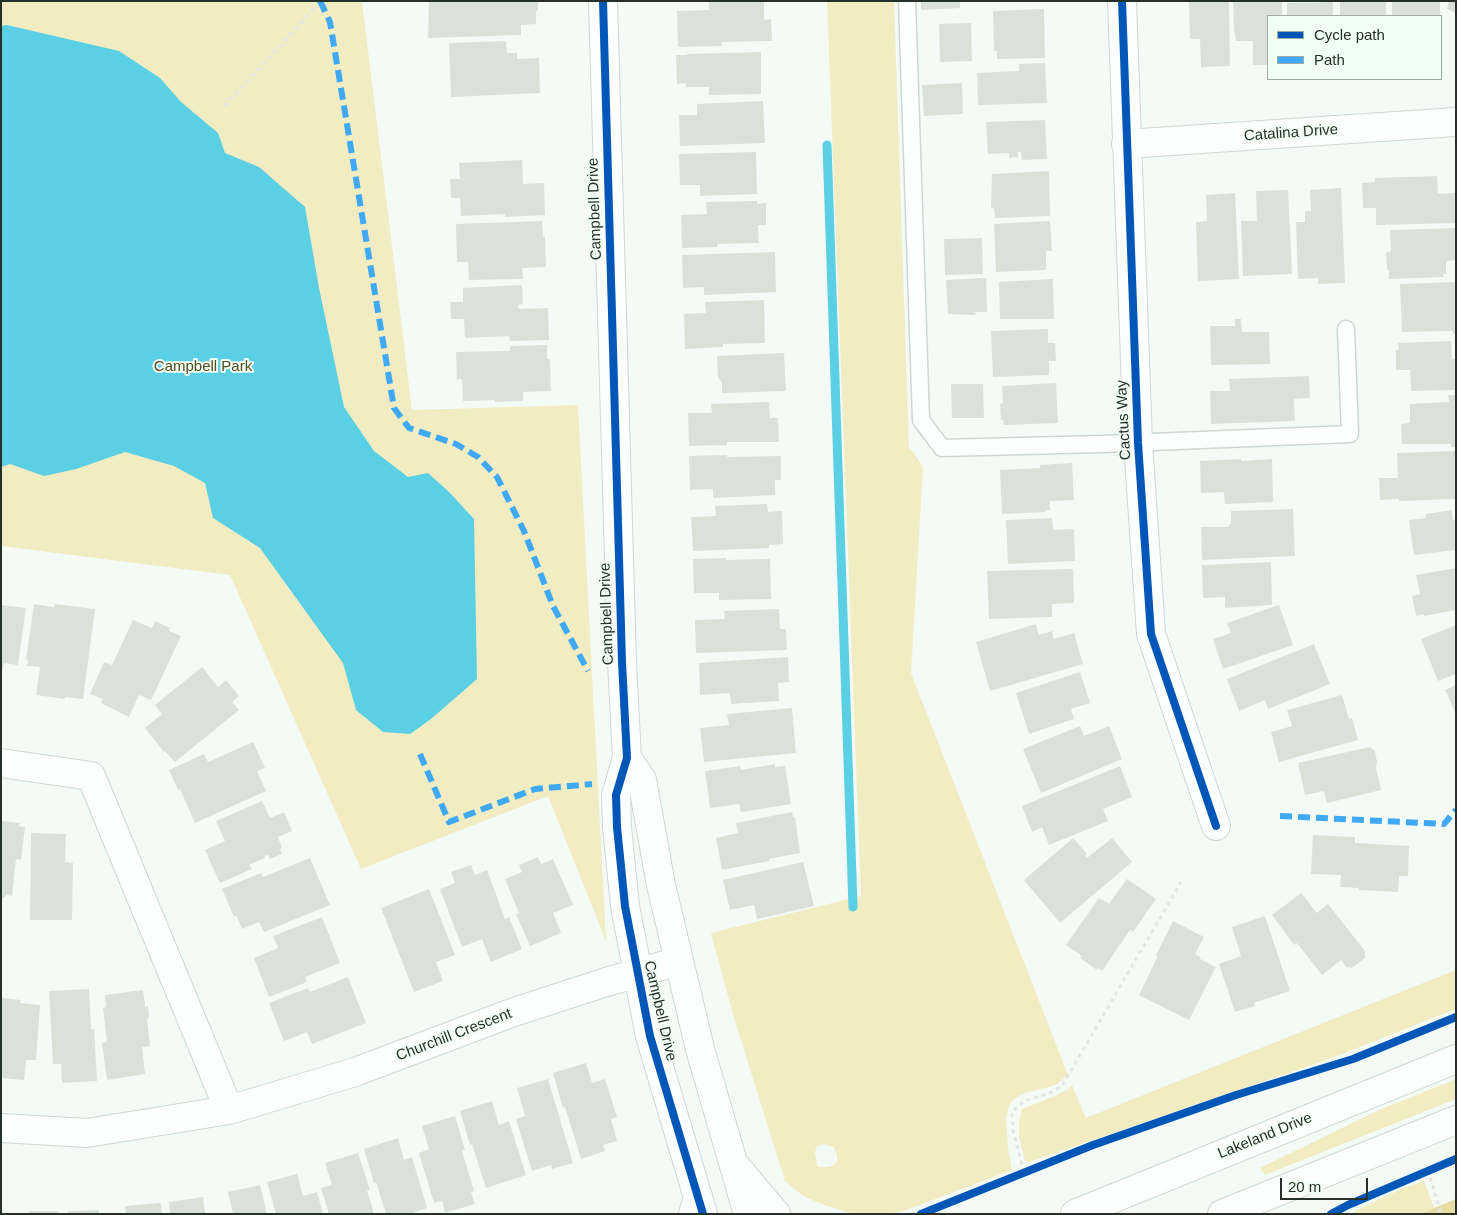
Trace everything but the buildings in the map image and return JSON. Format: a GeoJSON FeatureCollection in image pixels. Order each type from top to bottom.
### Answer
{"type":"FeatureCollection","features":[{"type":"Feature","properties":{"kind":"street","name":"Campbell Drive"},"geometry":{"type":"LineString","coordinates":[[602,1],[622,662],[627,758],[616,795],[617,826],[625,906],[650,1036],[698,1208]]}},
{"type":"Feature","properties":{"kind":"street","name":"Cactus Way"},"geometry":{"type":"LineString","coordinates":[[1122,1],[1138,443],[1151,634],[1216,826]]}},
{"type":"Feature","properties":{"kind":"street","name":"Catalina Drive"},"geometry":{"type":"LineString","coordinates":[[1126,144],[1456,122]]}},
{"type":"Feature","properties":{"kind":"street","name":"Campbell Drive"},"geometry":{"type":"LineString","coordinates":[[627,758],[642,780],[661,884],[700,1049],[748,1214]]}},
{"type":"Feature","properties":{"kind":"street"},"geometry":{"type":"LineString","coordinates":[[1,763],[91,776],[228,1110]]}},
{"type":"Feature","properties":{"kind":"street","name":"Churchill Crescent"},"geometry":{"type":"LineString","coordinates":[[1,1128],[87,1133],[228,1110],[355,1072],[514,1012],[680,960]]}},
{"type":"Feature","properties":{"kind":"street","name":"Lakeland Drive"},"geometry":{"type":"LineString","coordinates":[[1075,1214],[1456,1059]]}},
{"type":"Feature","properties":{"kind":"street"},"geometry":{"type":"LineString","coordinates":[[1222,1214],[1456,1120]]}},
{"type":"Feature","properties":{"kind":"street"},"geometry":{"type":"LineString","coordinates":[[734,1164],[776,1214]]}},
{"type":"Feature","properties":{"kind":"lane"},"geometry":{"type":"LineString","coordinates":[[907,1],[921,420],[942,448],[1138,443],[1350,434],[1346,330]]}},
{"type":"Feature","properties":{"kind":"path"},"geometry":{"type":"LineString","coordinates":[[226,106],[320,2]]}},
{"type":"Feature","properties":{"kind":"path"},"geometry":{"type":"LineString","coordinates":[[1032,1168],[1020,1173],[1012,1112],[1024,1101],[1050,1093],[1062,1086],[1181,882]]}},
{"type":"Feature","properties":{"kind":"path"},"geometry":{"type":"LineString","coordinates":[[1419,1174],[1437,1167]]}},
{"type":"Feature","properties":{"kind":"path"},"geometry":{"type":"LineString","coordinates":[[1428,1170],[1441,1214]]}},
{"type":"Feature","properties":{"kind":"green space","name":"Campbell Park"},"geometry":{"type":"Polygon","coordinates":[[[1,1],[362,1],[412,410],[578,405],[606,941],[548,796],[361,869],[230,575],[1,546],[1,1]]]}},
{"type":"Feature","properties":{"kind":"green space"},"geometry":{"type":"Polygon","coordinates":[[[827,1],[894,1],[909,448],[923,467],[911,673],[1068,1075],[1057,1084],[1021,1094],[1010,1103],[1006,1118],[1012,1170],[904,1211],[885,1214],[853,1214],[824,1205],[803,1196],[785,1181],[734,1018],[711,933],[861,896],[827,1]],[[824,1144],[817,1146],[815,1152],[817,1165],[829,1167],[837,1162],[834,1147],[824,1144]]]}},
{"type":"Feature","properties":{"kind":"green space"},"geometry":{"type":"Polygon","coordinates":[[[1456,970],[1456,1009],[1332,1058],[1029,1162],[1025,1161],[1019,1137],[1022,1109],[1055,1096],[1072,1085],[1086,1118],[1456,970]]]}},
{"type":"Feature","properties":{"kind":"green space"},"geometry":{"type":"Polygon","coordinates":[[[1456,1079],[1456,1099],[1265,1175],[1260,1168],[1379,1110],[1456,1079]]]}},
{"type":"Feature","properties":{"kind":"green space"},"geometry":{"type":"Polygon","coordinates":[[[1424,1181],[1434,1208],[1421,1214],[1349,1214],[1401,1189],[1424,1181]]]}},
{"type":"Feature","properties":{"kind":"shaded area"},"geometry":{"type":"Polygon","coordinates":[[[1456,1199],[1456,1214],[1421,1214],[1434,1208],[1456,1199]]]}},
{"type":"Feature","properties":{"kind":"water"},"geometry":{"type":"Polygon","coordinates":[[[7,25],[119,51],[160,78],[181,102],[218,133],[225,153],[259,167],[305,207],[319,288],[344,407],[374,451],[408,477],[428,473],[474,519],[477,679],[431,719],[410,734],[383,732],[356,710],[343,663],[260,548],[213,518],[205,483],[174,466],[125,452],[76,469],[44,476],[10,464],[1,467],[1,26],[7,25]]]}},
{"type":"Feature","properties":{"kind":"waterway"},"geometry":{"type":"LineString","coordinates":[[827,145],[853,907]]}},
{"type":"Feature","properties":{"kind":"marked path"},"geometry":{"type":"LineString","coordinates":[[320,1],[330,22],[394,408],[409,428],[456,444],[478,457],[497,477],[524,531],[553,606],[588,671]]}},
{"type":"Feature","properties":{"kind":"marked path"},"geometry":{"type":"LineString","coordinates":[[420,754],[449,822],[535,789],[592,784]]}},
{"type":"Feature","properties":{"kind":"marked path"},"geometry":{"type":"LineString","coordinates":[[1280,816],[1444,824],[1456,810]]}},
{"type":"Feature","properties":{"kind":"cycle path"},"geometry":{"type":"LineString","coordinates":[[603,1],[622,662],[627,758],[616,795],[617,827],[625,906],[650,1036],[703,1214]]}},
{"type":"Feature","properties":{"kind":"cycle path"},"geometry":{"type":"LineString","coordinates":[[1122,1],[1138,443],[1151,634],[1216,826]]}},
{"type":"Feature","properties":{"kind":"cycle path"},"geometry":{"type":"LineString","coordinates":[[921,1214],[1093,1145],[1236,1095],[1353,1059],[1456,1017]]}},
{"type":"Feature","properties":{"kind":"cycle path"},"geometry":{"type":"LineString","coordinates":[[1331,1214],[1456,1159]]}}]}
